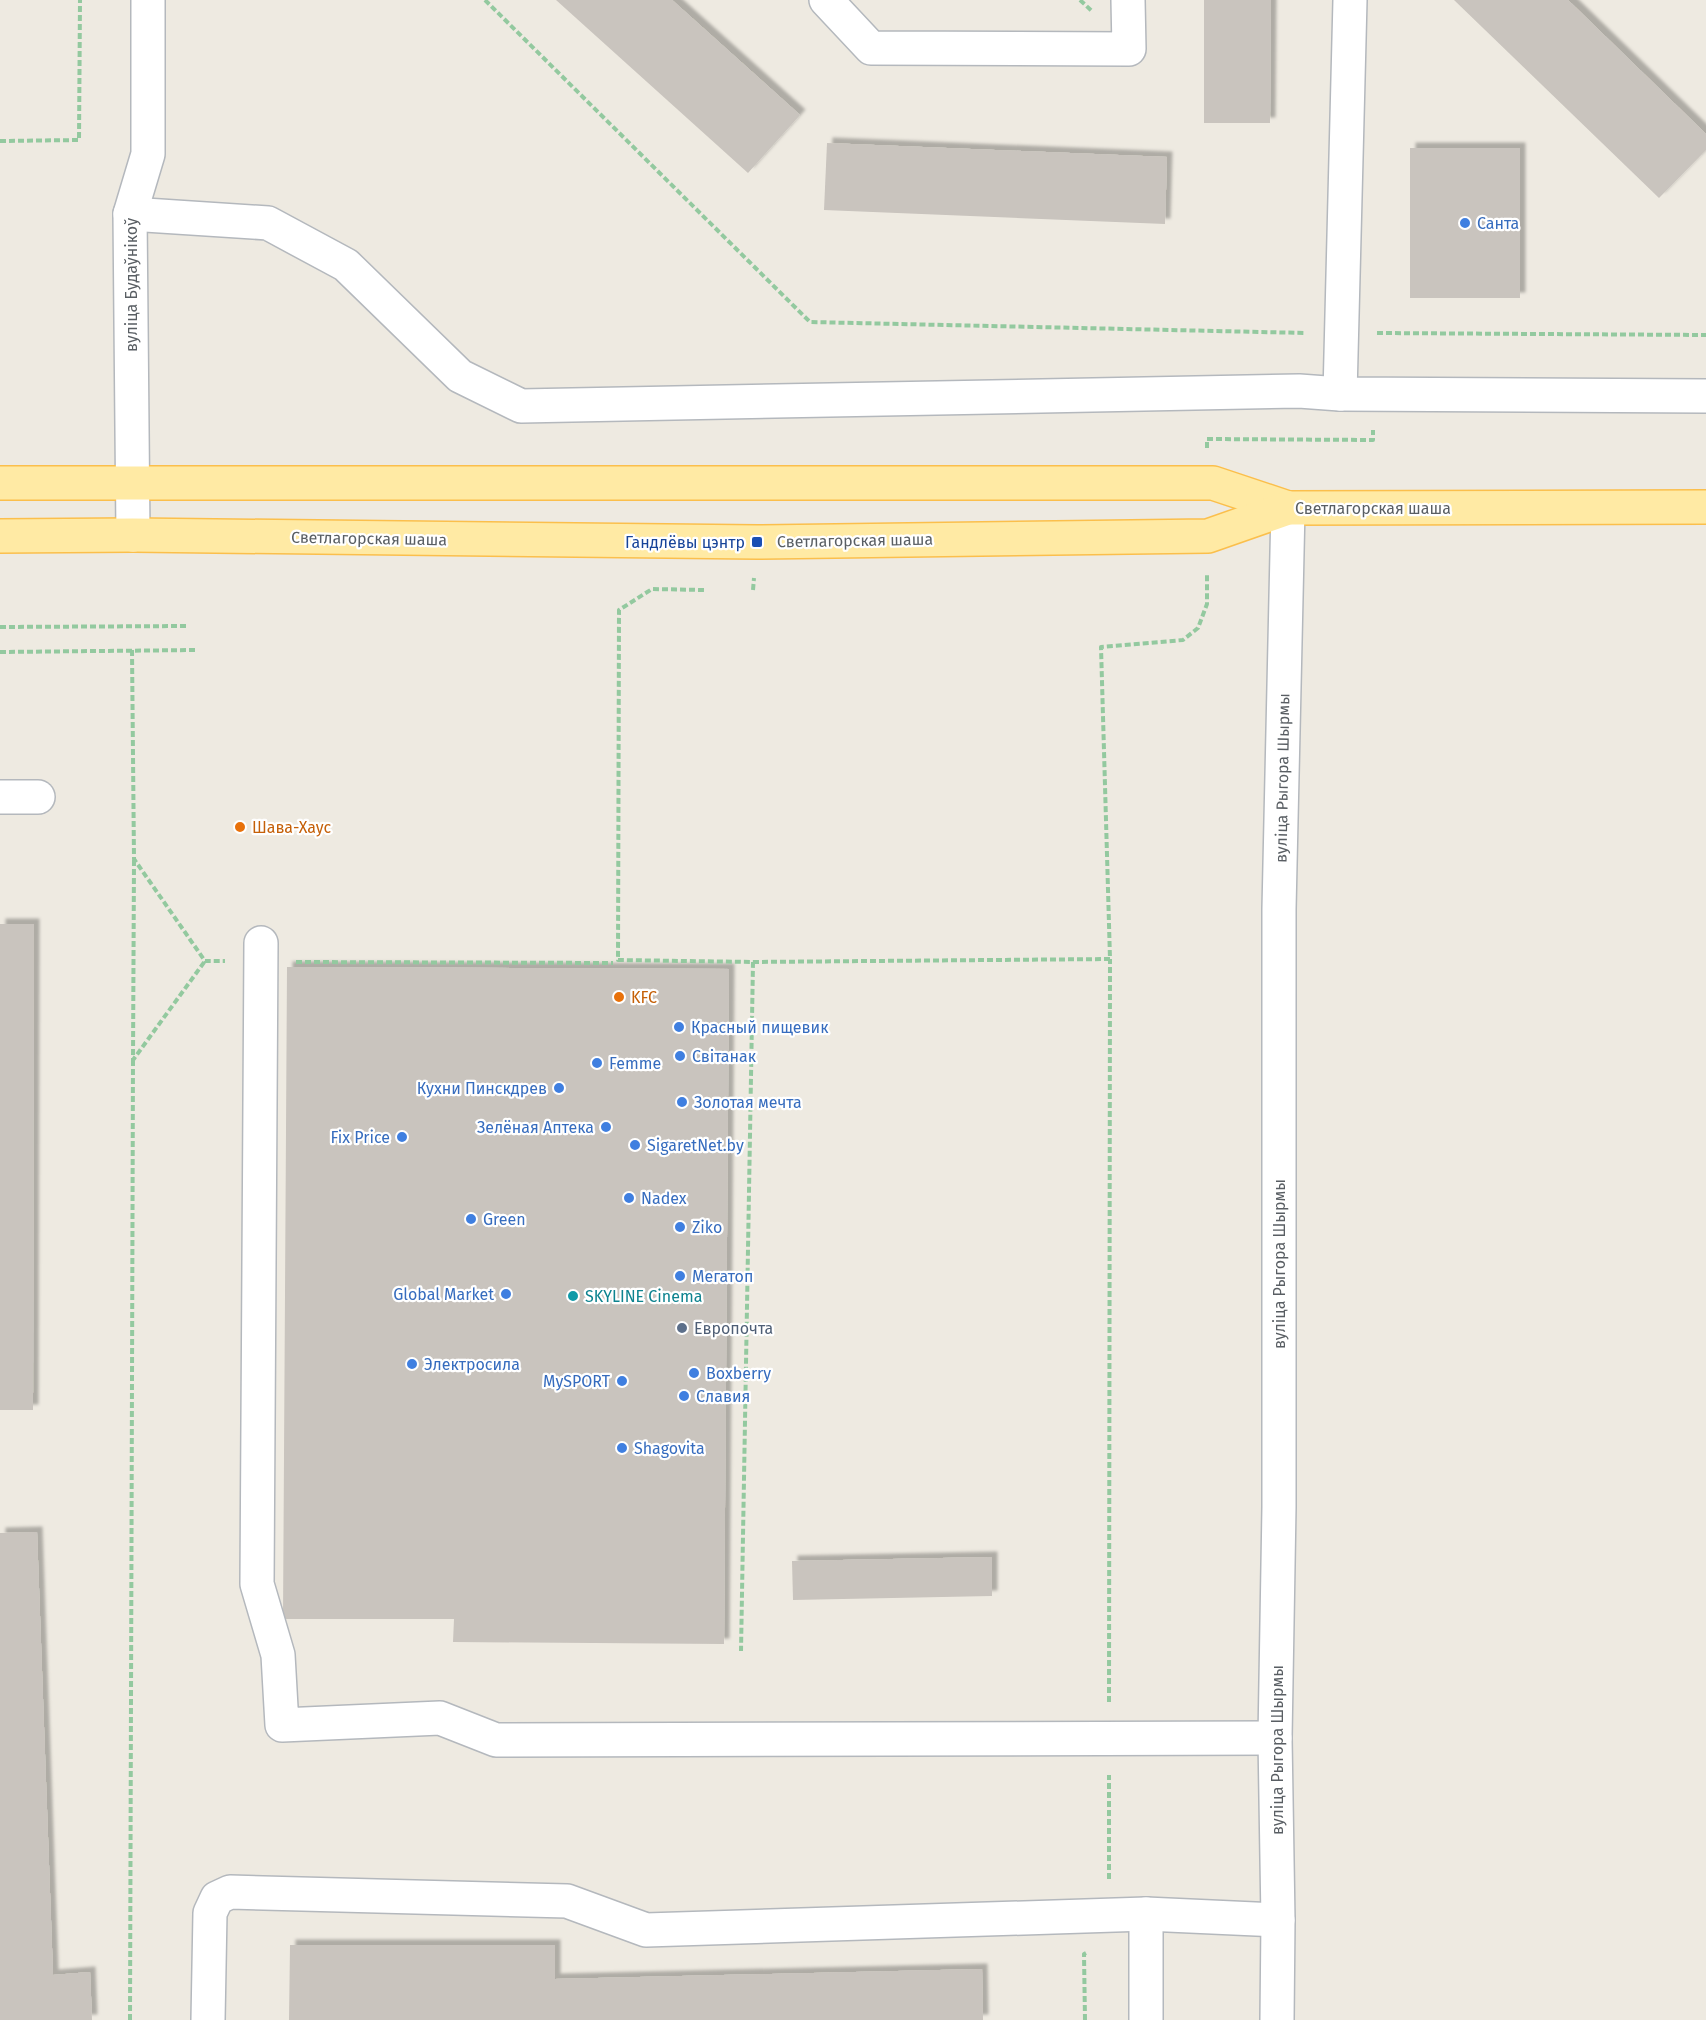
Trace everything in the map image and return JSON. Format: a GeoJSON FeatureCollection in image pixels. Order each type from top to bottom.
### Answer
{"type":"FeatureCollection","features":[{"type":"Feature","properties":{"kind":"main road"},"geometry":{"type":"LineString","coordinates":[[0,483],[1208,483],[1288,508]]}},
{"type":"Feature","properties":{"kind":"main road","name":"Светлагорская шаша"},"geometry":{"type":"LineString","coordinates":[[0,537],[133,536],[757,542],[1208,536],[1288,508],[1706,507]]}},
{"type":"Feature","properties":{"kind":"street","name":"вуліца Будаўнікоў"},"geometry":{"type":"LineString","coordinates":[[133,536],[130,214],[148,154],[148,0]]}},
{"type":"Feature","properties":{"kind":"street"},"geometry":{"type":"LineString","coordinates":[[826,0],[871,48],[1129,49],[1128,0]]}},
{"type":"Feature","properties":{"kind":"street"},"geometry":{"type":"LineString","coordinates":[[1340,394],[1350,0]]}},
{"type":"Feature","properties":{"kind":"street"},"geometry":{"type":"LineString","coordinates":[[130,214],[268,223],[346,265],[460,376],[520,406],[1299,391],[1340,394],[1706,396]]}},
{"type":"Feature","properties":{"kind":"street","name":"вуліца Рыгора Шырмы"},"geometry":{"type":"LineString","coordinates":[[1277,2020],[1275,1738],[1279,1507],[1279,909],[1288,508]]}},
{"type":"Feature","properties":{"kind":"street"},"geometry":{"type":"LineString","coordinates":[[0,797],[38,797]]}},
{"type":"Feature","properties":{"kind":"street"},"geometry":{"type":"LineString","coordinates":[[261,952],[257,1584],[278,1655],[282,1725],[440,1718],[496,1740],[1275,1738]]}},
{"type":"Feature","properties":{"kind":"street"},"geometry":{"type":"LineString","coordinates":[[208,2020],[210,1912],[217,1898],[230,1892],[567,1901],[646,1930],[1146,1914],[1278,1920]]}},
{"type":"Feature","properties":{"kind":"street"},"geometry":{"type":"LineString","coordinates":[[1146,1914],[1146,2020]]}},
{"type":"Feature","properties":{"kind":"path"},"geometry":{"type":"LineString","coordinates":[[0,141],[80,140],[80,0]]}},
{"type":"Feature","properties":{"kind":"path"},"geometry":{"type":"LineString","coordinates":[[485,0],[810,322],[1341,333]]}},
{"type":"Feature","properties":{"kind":"path"},"geometry":{"type":"LineString","coordinates":[[1208,483],[1207,439],[1372,440],[1375,333],[1706,335]]}},
{"type":"Feature","properties":{"kind":"path"},"geometry":{"type":"LineString","coordinates":[[1085,2020],[1084,1954],[1108,1938],[1110,959],[1101,647],[1183,640],[1198,628],[1208,604],[1208,536]]}},
{"type":"Feature","properties":{"kind":"path"},"geometry":{"type":"LineString","coordinates":[[704,590],[652,589],[619,610],[618,960],[753,962],[1110,959]]}},
{"type":"Feature","properties":{"kind":"path"},"geometry":{"type":"LineString","coordinates":[[0,627],[188,626]]}},
{"type":"Feature","properties":{"kind":"path"},"geometry":{"type":"LineString","coordinates":[[0,652],[198,650]]}},
{"type":"Feature","properties":{"kind":"path"},"geometry":{"type":"LineString","coordinates":[[130,2020],[134,859],[132,651]]}},
{"type":"Feature","properties":{"kind":"path"},"geometry":{"type":"LineString","coordinates":[[134,859],[205,961]]}},
{"type":"Feature","properties":{"kind":"path"},"geometry":{"type":"LineString","coordinates":[[133,1060],[205,961],[261,952],[613,963]]}},
{"type":"Feature","properties":{"kind":"path"},"geometry":{"type":"LineString","coordinates":[[741,1651],[753,962]]}},
{"type":"Feature","properties":{"kind":"building"},"geometry":{"type":"Polygon","coordinates":[[[556,0],[672,0],[800,115],[748,173],[556,0]]]}},
{"type":"Feature","properties":{"kind":"building"},"geometry":{"type":"Polygon","coordinates":[[[1204,0],[1271,0],[1270,123],[1204,123],[1204,0]]]}},
{"type":"Feature","properties":{"kind":"building"},"geometry":{"type":"Polygon","coordinates":[[[1454,0],[1568,0],[1706,134],[1706,150],[1659,198],[1454,0]]]}},
{"type":"Feature","properties":{"kind":"building"},"geometry":{"type":"Polygon","coordinates":[[[827,143],[1167,157],[1165,224],[824,210],[827,143]]]}},
{"type":"Feature","properties":{"kind":"building","name":"Санта"},"geometry":{"type":"Polygon","coordinates":[[[1410,148],[1520,148],[1520,298],[1410,298],[1410,148]]]}},
{"type":"Feature","properties":{"kind":"building"},"geometry":{"type":"Polygon","coordinates":[[[0,924],[34,924],[33,1410],[0,1410],[0,924]]]}},
{"type":"Feature","properties":{"kind":"building","name":"Global Market"},"geometry":{"type":"Polygon","coordinates":[[[287,967],[729,969],[724,1644],[453,1642],[454,1619],[283,1619],[287,967]]]}},
{"type":"Feature","properties":{"kind":"building"},"geometry":{"type":"Polygon","coordinates":[[[37,1532],[53,1975],[90,1972],[92,2020],[0,2020],[0,1533],[37,1532]]]}},
{"type":"Feature","properties":{"kind":"building"},"geometry":{"type":"Polygon","coordinates":[[[992,1557],[992,1596],[793,1600],[792,1561],[992,1557]]]}},
{"type":"Feature","properties":{"kind":"building"},"geometry":{"type":"Polygon","coordinates":[[[290,1945],[555,1945],[555,1979],[982,1969],[983,2020],[289,2020],[290,1945]]]}},
{"type":"Feature","properties":{"kind":"place","name":"Санта"},"geometry":{"type":"Point","coordinates":[1465,223]}},
{"type":"Feature","properties":{"kind":"place","name":"Гандлёвы цэнтр"},"geometry":{"type":"Point","coordinates":[757,542]}},
{"type":"Feature","properties":{"kind":"place","name":"Шава-Хаус"},"geometry":{"type":"Point","coordinates":[240,827]}},
{"type":"Feature","properties":{"kind":"place","name":"KFC"},"geometry":{"type":"Point","coordinates":[619,997]}},
{"type":"Feature","properties":{"kind":"place","name":"Красный пищевик"},"geometry":{"type":"Point","coordinates":[679,1027]}},
{"type":"Feature","properties":{"kind":"place","name":"Світанак"},"geometry":{"type":"Point","coordinates":[680,1056]}},
{"type":"Feature","properties":{"kind":"place","name":"Femme"},"geometry":{"type":"Point","coordinates":[597,1063]}},
{"type":"Feature","properties":{"kind":"place","name":"Кухни Пинскдрев"},"geometry":{"type":"Point","coordinates":[559,1088]}},
{"type":"Feature","properties":{"kind":"place","name":"Золотая мечта"},"geometry":{"type":"Point","coordinates":[682,1102]}},
{"type":"Feature","properties":{"kind":"place","name":"Зелёная Аптека"},"geometry":{"type":"Point","coordinates":[606,1127]}},
{"type":"Feature","properties":{"kind":"place","name":"Fix Price"},"geometry":{"type":"Point","coordinates":[402,1137]}},
{"type":"Feature","properties":{"kind":"place","name":"SigaretNet.by"},"geometry":{"type":"Point","coordinates":[635,1145]}},
{"type":"Feature","properties":{"kind":"place","name":"Nadex"},"geometry":{"type":"Point","coordinates":[629,1198]}},
{"type":"Feature","properties":{"kind":"place","name":"Green"},"geometry":{"type":"Point","coordinates":[471,1219]}},
{"type":"Feature","properties":{"kind":"place","name":"Ziko"},"geometry":{"type":"Point","coordinates":[680,1227]}},
{"type":"Feature","properties":{"kind":"place","name":"Мегатоп"},"geometry":{"type":"Point","coordinates":[680,1276]}},
{"type":"Feature","properties":{"kind":"place","name":"Global Market"},"geometry":{"type":"Point","coordinates":[506,1294]}},
{"type":"Feature","properties":{"kind":"place","name":"SKYLINE Cinema"},"geometry":{"type":"Point","coordinates":[573,1296]}},
{"type":"Feature","properties":{"kind":"place","name":"Европочта"},"geometry":{"type":"Point","coordinates":[682,1328]}},
{"type":"Feature","properties":{"kind":"place","name":"Электросила"},"geometry":{"type":"Point","coordinates":[412,1364]}},
{"type":"Feature","properties":{"kind":"place","name":"Boxberry"},"geometry":{"type":"Point","coordinates":[694,1373]}},
{"type":"Feature","properties":{"kind":"place","name":"MySPORT"},"geometry":{"type":"Point","coordinates":[622,1381]}},
{"type":"Feature","properties":{"kind":"place","name":"Славия"},"geometry":{"type":"Point","coordinates":[684,1396]}},
{"type":"Feature","properties":{"kind":"place","name":"Shagovita"},"geometry":{"type":"Point","coordinates":[622,1448]}}]}
